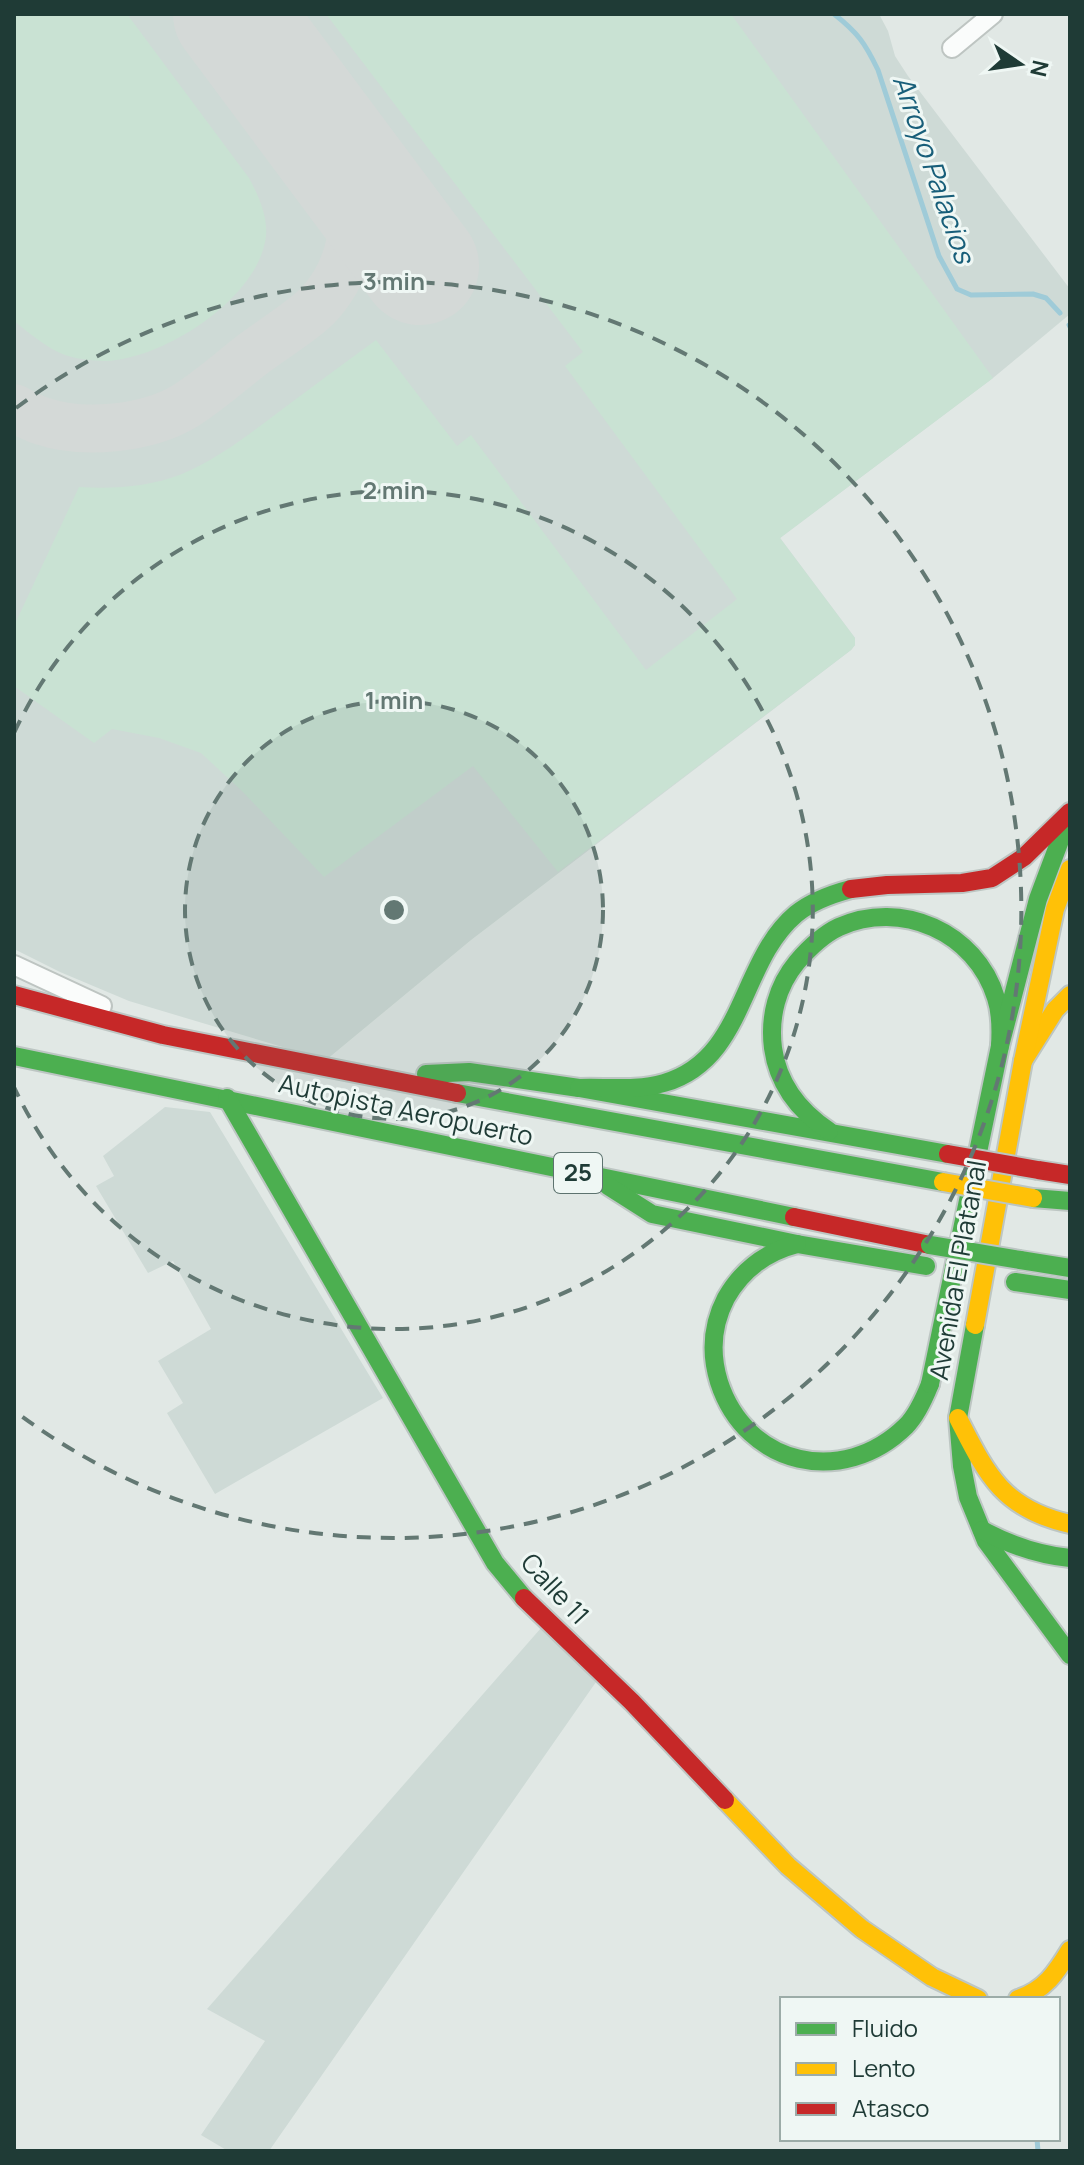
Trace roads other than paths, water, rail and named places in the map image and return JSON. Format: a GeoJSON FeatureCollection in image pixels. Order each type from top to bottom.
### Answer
{"type":"FeatureCollection","features":[{"type":"Feature","properties":{"kind":"main road","name":"Avenida El Platanal"},"geometry":{"type":"LineString","coordinates":[[797,1244],[768,1254],[733,1287],[719,1316],[713,1347],[717,1379],[729,1408],[743,1427],[761,1443],[790,1457],[821,1463],[853,1459],[895,1437],[917,1413],[930,1384],[1000,1046],[1038,899],[1070,812]]}},
{"type":"Feature","properties":{"kind":"main road"},"geometry":{"type":"LineString","coordinates":[[579,1088],[663,1083],[697,1068],[715,1051],[738,1016],[755,969],[775,938],[797,913],[826,895],[859,887],[964,884],[990,878],[1007,870],[1070,812]]}},
{"type":"Feature","properties":{"kind":"main road","name":"Avenida El Platanal"},"geometry":{"type":"LineString","coordinates":[[1070,869],[1055,909],[1023,1061],[958,1418],[960,1464],[980,1529],[1070,1655]]}},
{"type":"Feature","properties":{"kind":"main road"},"geometry":{"type":"LineString","coordinates":[[843,1135],[827,1130],[800,1108],[781,1078],[772,1044],[774,1009],[786,976],[808,948],[837,927],[870,917],[905,917],[953,937],[967,949],[988,977],[999,1010],[1000,1046]]}},
{"type":"Feature","properties":{"kind":"main road","name":"Autopista Aeropuerto"},"geometry":{"type":"LineString","coordinates":[[14,995],[163,1035],[362,1076],[1033,1198],[1070,1201]]}},
{"type":"Feature","properties":{"kind":"main road"},"geometry":{"type":"LineString","coordinates":[[1023,1061],[1055,1010],[1070,995]]}},
{"type":"Feature","properties":{"kind":"main road","name":"Autopista Aeropuerto"},"geometry":{"type":"LineString","coordinates":[[14,1056],[930,1245],[1070,1268]]}},
{"type":"Feature","properties":{"kind":"main road"},"geometry":{"type":"LineString","coordinates":[[362,1076],[469,1072],[579,1088],[1070,1175]]}},
{"type":"Feature","properties":{"kind":"main road","name":"Calle 11"},"geometry":{"type":"LineString","coordinates":[[227,1098],[508,1581],[632,1702],[788,1866],[862,1929],[932,1977],[971,1997]]}},
{"type":"Feature","properties":{"kind":"main road"},"geometry":{"type":"LineString","coordinates":[[591,1176],[652,1214],[797,1244],[1070,1290]]}},
{"type":"Feature","properties":{"kind":"main road"},"geometry":{"type":"LineString","coordinates":[[958,1418],[979,1460],[1000,1489],[1044,1518],[1070,1524]]}},
{"type":"Feature","properties":{"kind":"main road"},"geometry":{"type":"LineString","coordinates":[[980,1529],[1015,1547],[1052,1557],[1070,1558]]}},
{"type":"Feature","properties":{"kind":"main road"},"geometry":{"type":"LineString","coordinates":[[1027,1997],[1050,1983],[1070,1950]]}},
{"type":"Feature","properties":{"kind":"street"},"geometry":{"type":"LineString","coordinates":[[952,48],[993,14]]}},
{"type":"Feature","properties":{"kind":"street"},"geometry":{"type":"LineString","coordinates":[[14,965],[163,1035]]}},
{"type":"Feature","properties":{"kind":"waterway","name":"Arroyo Palacios"},"geometry":{"type":"LineString","coordinates":[[834,14],[860,39],[878,70],[939,256],[957,289],[971,295],[1033,294],[1046,298],[1060,313]]}},
{"type":"Feature","properties":{"kind":"waterway","name":"Arroyo Palacios"},"geometry":{"type":"LineString","coordinates":[[1037,2141],[1038,2151]]}}]}
